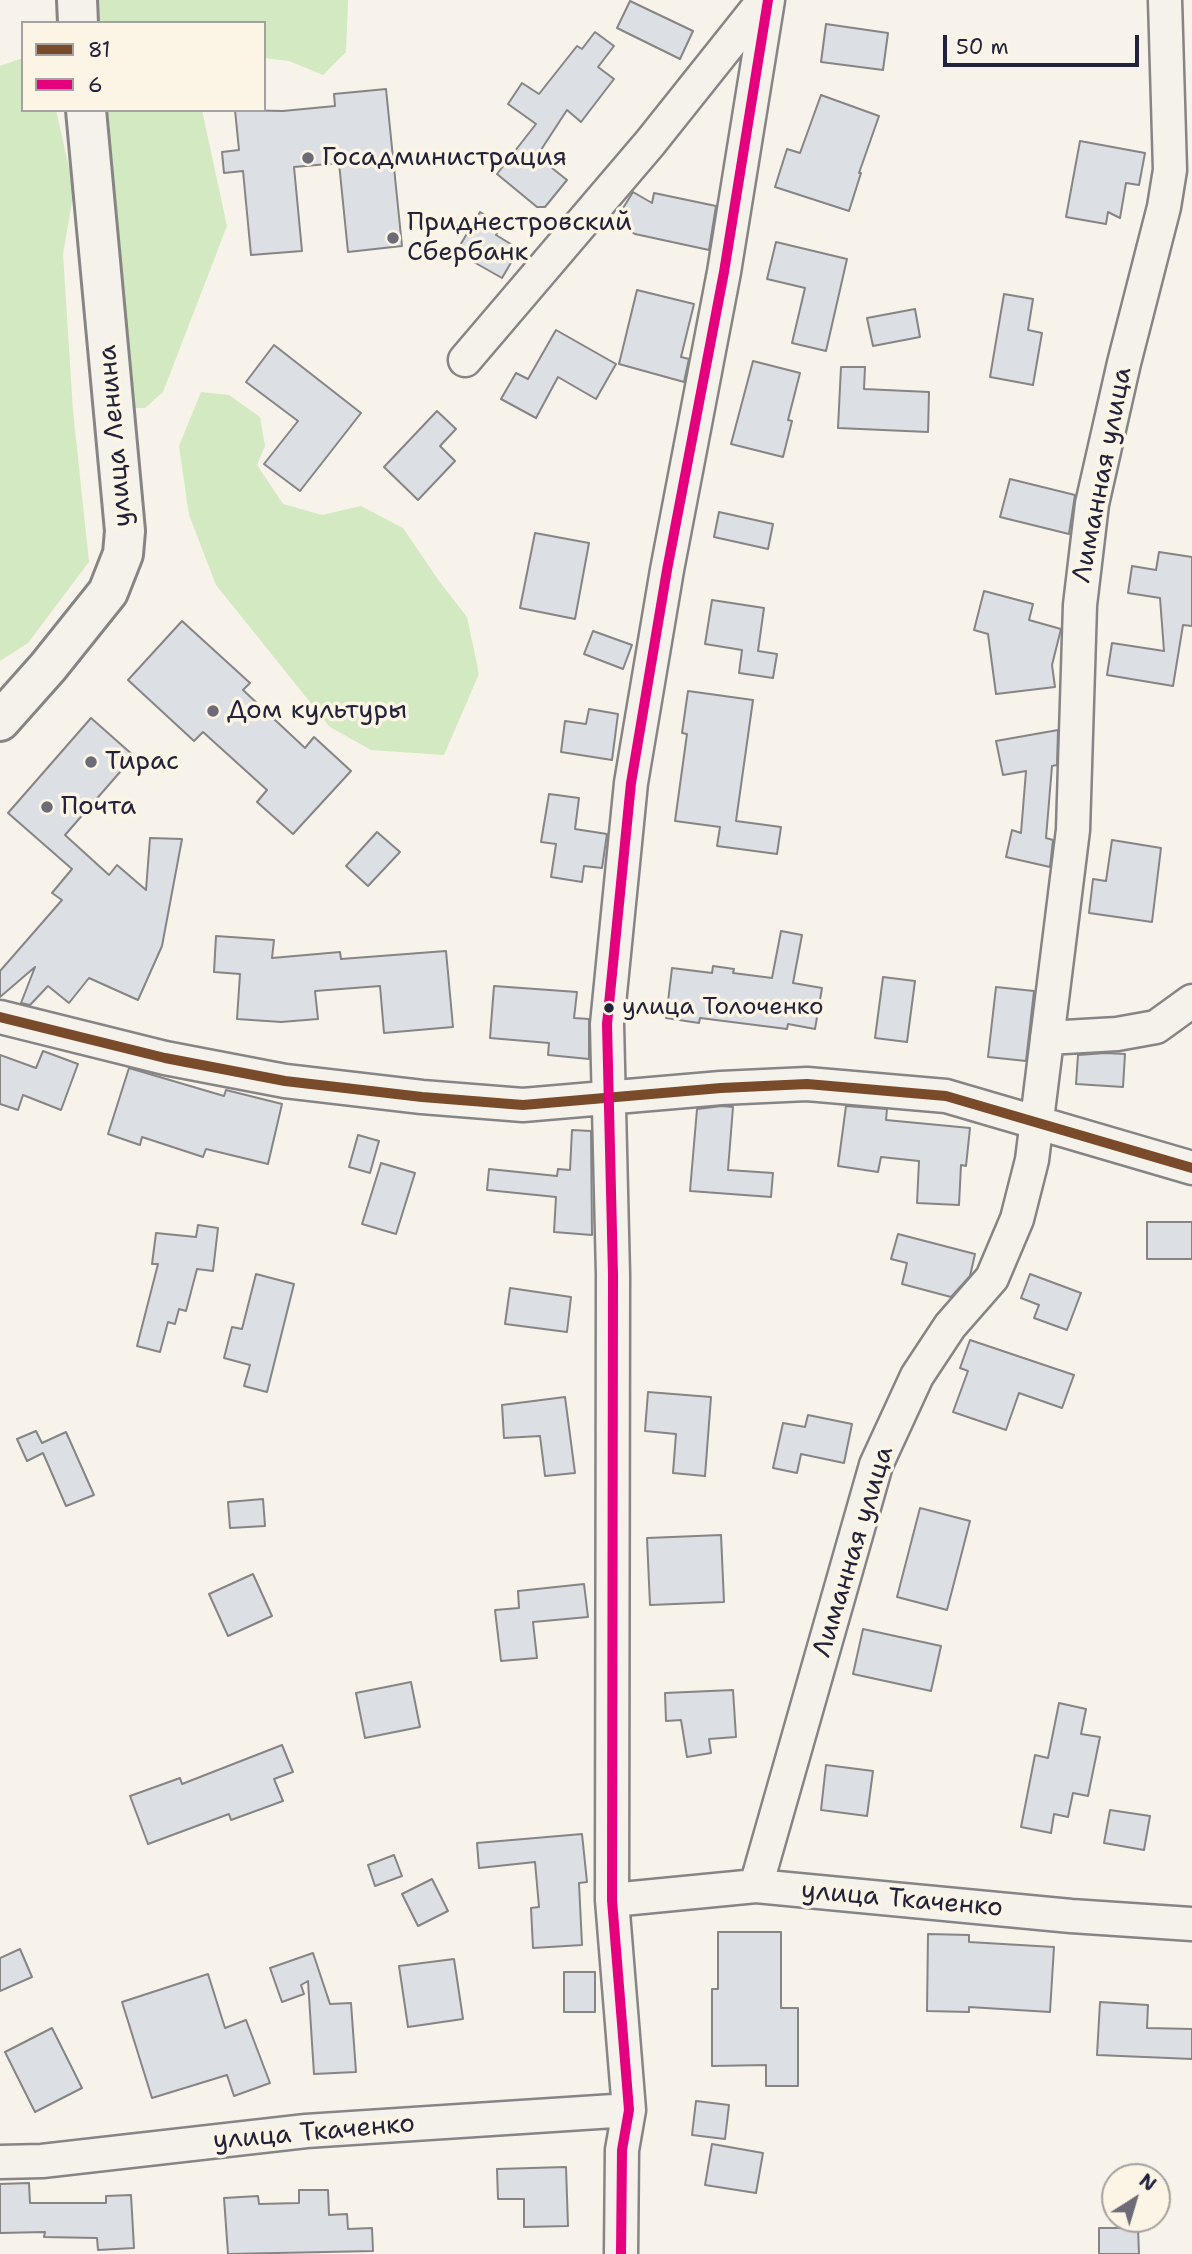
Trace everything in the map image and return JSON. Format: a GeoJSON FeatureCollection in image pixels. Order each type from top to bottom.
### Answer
{"type":"FeatureCollection","features":[{"type":"Feature","properties":{"kind":"street"},"geometry":{"type":"LineString","coordinates":[[76,0],[78,21]]}},
{"type":"Feature","properties":{"kind":"street"},"geometry":{"type":"LineString","coordinates":[[465,360],[650,143],[766,0]]}},
{"type":"Feature","properties":{"kind":"street"},"geometry":{"type":"LineString","coordinates":[[621,2254],[622,2150],[629,2110],[612,1900],[613,1275],[607,1024],[631,783],[667,570],[724,272],[766,0]]}},
{"type":"Feature","properties":{"kind":"street","name":"Лиманная улица"},"geometry":{"type":"LineString","coordinates":[[757,1886],[876,1465],[917,1376],[950,1326],[992,1278],[1017,1219],[1032,1160],[1039,1122],[1073,830],[1080,605],[1092,504],[1124,363],[1164,207],[1170,170],[1165,0]]}},
{"type":"Feature","properties":{"kind":"street","name":"улица Ленина"},"geometry":{"type":"LineString","coordinates":[[0,720],[48,667],[108,592],[123,554],[125,531],[86,112]]}},
{"type":"Feature","properties":{"kind":"street"},"geometry":{"type":"LineString","coordinates":[[1047,1038],[1116,1034],[1156,1027],[1192,1001]]}},
{"type":"Feature","properties":{"kind":"street"},"geometry":{"type":"LineString","coordinates":[[0,1017],[165,1058],[285,1081],[422,1097],[523,1105],[721,1088],[807,1084],[946,1096],[1192,1168]]}},
{"type":"Feature","properties":{"kind":"street","name":"улица Ткаченко"},"geometry":{"type":"LineString","coordinates":[[612,1900],[757,1886],[1071,1916],[1192,1924]]}},
{"type":"Feature","properties":{"kind":"street","name":"улица Ткаченко"},"geometry":{"type":"LineString","coordinates":[[0,2162],[56,2159],[306,2131],[629,2110]]}},
{"type":"Feature","properties":{"kind":"green space"},"geometry":{"type":"Polygon","coordinates":[[[95,0],[348,0],[346,52],[323,75],[289,61],[266,58],[266,21],[91,21],[95,0]]]}},
{"type":"Feature","properties":{"kind":"green space"},"geometry":{"type":"Polygon","coordinates":[[[21,59],[21,112],[56,112],[74,190],[63,254],[73,411],[89,562],[28,643],[0,661],[0,66],[21,59]]]}},
{"type":"Feature","properties":{"kind":"green space"},"geometry":{"type":"Polygon","coordinates":[[[99,112],[202,112],[227,226],[163,392],[145,408],[126,408],[99,112]]]}},
{"type":"Feature","properties":{"kind":"green space"},"geometry":{"type":"Polygon","coordinates":[[[201,392],[229,395],[260,417],[265,446],[257,465],[283,504],[322,515],[361,506],[403,528],[467,617],[479,674],[444,755],[371,750],[330,727],[216,585],[189,515],[179,446],[201,392]]]}},
{"type":"Feature","properties":{"kind":"building"},"geometry":{"type":"Polygon","coordinates":[[[630,1],[693,31],[680,59],[617,28],[630,1]]]}},
{"type":"Feature","properties":{"kind":"building"},"geometry":{"type":"Polygon","coordinates":[[[826,24],[888,33],[883,70],[821,62],[826,24]]]}},
{"type":"Feature","properties":{"kind":"building"},"geometry":{"type":"Polygon","coordinates":[[[595,32],[614,46],[598,67],[614,79],[581,122],[567,110],[537,156],[567,180],[545,207],[537,207],[497,174],[536,124],[508,104],[522,83],[539,94],[577,46],[582,49],[595,32]]]}},
{"type":"Feature","properties":{"kind":"building","name":"Госадминистрация"},"geometry":{"type":"Polygon","coordinates":[[[386,89],[402,246],[348,252],[339,163],[294,167],[302,251],[251,255],[243,171],[224,173],[222,152],[239,150],[235,112],[335,106],[334,94],[386,89]]]}},
{"type":"Feature","properties":{"kind":"building"},"geometry":{"type":"Polygon","coordinates":[[[821,95],[879,116],[849,211],[775,187],[787,149],[800,153],[821,95]]]}},
{"type":"Feature","properties":{"kind":"building"},"geometry":{"type":"Polygon","coordinates":[[[1080,141],[1145,153],[1139,185],[1126,183],[1120,218],[1108,212],[1106,224],[1066,217],[1080,141]]]}},
{"type":"Feature","properties":{"kind":"building"},"geometry":{"type":"Polygon","coordinates":[[[633,192],[652,203],[654,193],[716,206],[709,250],[635,234],[615,221],[633,192]]]}},
{"type":"Feature","properties":{"kind":"building"},"geometry":{"type":"Polygon","coordinates":[[[480,212],[502,225],[496,235],[519,249],[502,278],[456,252],[480,212]]]}},
{"type":"Feature","properties":{"kind":"building"},"geometry":{"type":"Polygon","coordinates":[[[776,242],[847,259],[826,351],[792,343],[805,288],[767,279],[776,242]]]}},
{"type":"Feature","properties":{"kind":"building"},"geometry":{"type":"Polygon","coordinates":[[[637,290],[694,304],[681,357],[689,359],[684,382],[619,364],[637,290]]]}},
{"type":"Feature","properties":{"kind":"building"},"geometry":{"type":"Polygon","coordinates":[[[1004,294],[1033,299],[1028,330],[1042,333],[1033,385],[990,377],[1004,294]]]}},
{"type":"Feature","properties":{"kind":"building"},"geometry":{"type":"Polygon","coordinates":[[[915,309],[920,337],[873,346],[867,318],[915,309]]]}},
{"type":"Feature","properties":{"kind":"building"},"geometry":{"type":"Polygon","coordinates":[[[556,330],[616,364],[596,399],[558,377],[536,418],[501,399],[516,373],[528,379],[556,330]]]}},
{"type":"Feature","properties":{"kind":"building"},"geometry":{"type":"Polygon","coordinates":[[[274,345],[361,413],[300,491],[264,464],[298,421],[246,382],[274,345]]]}},
{"type":"Feature","properties":{"kind":"building"},"geometry":{"type":"Polygon","coordinates":[[[753,361],[800,373],[788,420],[792,421],[783,457],[731,444],[753,361]]]}},
{"type":"Feature","properties":{"kind":"building"},"geometry":{"type":"Polygon","coordinates":[[[841,367],[865,367],[864,389],[929,392],[928,432],[838,428],[841,367]]]}},
{"type":"Feature","properties":{"kind":"building"},"geometry":{"type":"Polygon","coordinates":[[[437,411],[456,429],[440,446],[455,461],[418,500],[384,467],[437,411]]]}},
{"type":"Feature","properties":{"kind":"building"},"geometry":{"type":"Polygon","coordinates":[[[1010,479],[1075,495],[1069,534],[1000,517],[1010,479]]]}},
{"type":"Feature","properties":{"kind":"building"},"geometry":{"type":"Polygon","coordinates":[[[719,512],[773,524],[768,549],[714,537],[719,512]]]}},
{"type":"Feature","properties":{"kind":"building"},"geometry":{"type":"Polygon","coordinates":[[[535,533],[589,543],[575,619],[520,608],[535,533]]]}},
{"type":"Feature","properties":{"kind":"building"},"geometry":{"type":"Polygon","coordinates":[[[1159,552],[1192,557],[1192,626],[1183,625],[1173,686],[1107,675],[1112,643],[1164,651],[1160,598],[1128,593],[1132,566],[1156,570],[1159,552]]]}},
{"type":"Feature","properties":{"kind":"building"},"geometry":{"type":"Polygon","coordinates":[[[984,591],[1033,604],[1029,620],[1061,629],[1052,665],[1055,687],[996,694],[988,634],[974,630],[984,591]]]}},
{"type":"Feature","properties":{"kind":"building"},"geometry":{"type":"Polygon","coordinates":[[[712,600],[764,608],[758,651],[777,654],[773,678],[739,673],[742,650],[705,644],[712,600]]]}},
{"type":"Feature","properties":{"kind":"building","name":"Дом культуры"},"geometry":{"type":"Polygon","coordinates":[[[182,621],[250,683],[243,690],[305,748],[314,737],[351,771],[293,834],[257,802],[267,790],[203,732],[194,741],[128,680],[182,621]]]}},
{"type":"Feature","properties":{"kind":"building"},"geometry":{"type":"Polygon","coordinates":[[[593,631],[632,645],[623,669],[584,654],[593,631]]]}},
{"type":"Feature","properties":{"kind":"building"},"geometry":{"type":"Polygon","coordinates":[[[688,691],[753,700],[736,821],[781,827],[777,854],[717,846],[720,827],[675,821],[687,734],[682,733],[688,691]]]}},
{"type":"Feature","properties":{"kind":"building"},"geometry":{"type":"Polygon","coordinates":[[[589,709],[618,714],[612,760],[561,752],[565,721],[586,724],[589,709]]]}},
{"type":"Feature","properties":{"kind":"building"},"geometry":{"type":"Polygon","coordinates":[[[91,718],[134,756],[65,835],[109,875],[117,865],[146,890],[150,838],[182,839],[162,946],[138,1000],[89,978],[69,1003],[48,986],[30,1005],[21,1003],[35,967],[0,997],[0,971],[62,900],[52,893],[72,869],[8,813],[91,718]]]}},
{"type":"Feature","properties":{"kind":"building"},"geometry":{"type":"Polygon","coordinates":[[[1058,730],[1057,765],[1052,766],[1046,838],[1053,840],[1050,867],[1006,857],[1012,830],[1021,833],[1026,771],[1003,775],[996,741],[1058,730]]]}},
{"type":"Feature","properties":{"kind":"building"},"geometry":{"type":"Polygon","coordinates":[[[549,794],[579,798],[575,829],[607,834],[602,868],[584,866],[582,882],[551,877],[556,844],[541,842],[549,794]]]}},
{"type":"Feature","properties":{"kind":"building"},"geometry":{"type":"Polygon","coordinates":[[[377,832],[400,852],[368,886],[346,866],[377,832]]]}},
{"type":"Feature","properties":{"kind":"building"},"geometry":{"type":"Polygon","coordinates":[[[1112,840],[1161,848],[1152,922],[1089,913],[1093,879],[1106,881],[1112,840]]]}},
{"type":"Feature","properties":{"kind":"building"},"geometry":{"type":"Polygon","coordinates":[[[781,931],[802,935],[793,983],[822,988],[815,1029],[788,1024],[787,1029],[700,1018],[699,1023],[666,1018],[672,968],[712,973],[713,966],[734,969],[733,973],[772,978],[781,931]]]}},
{"type":"Feature","properties":{"kind":"building"},"geometry":{"type":"Polygon","coordinates":[[[216,936],[274,940],[272,958],[340,952],[341,959],[446,951],[453,1027],[384,1033],[380,986],[315,991],[318,1019],[281,1022],[237,1019],[240,974],[214,972],[216,936]]]}},
{"type":"Feature","properties":{"kind":"building"},"geometry":{"type":"Polygon","coordinates":[[[883,977],[915,981],[907,1042],[875,1038],[883,977]]]}},
{"type":"Feature","properties":{"kind":"building"},"geometry":{"type":"Polygon","coordinates":[[[494,986],[577,992],[574,1018],[589,1019],[589,1059],[548,1055],[549,1043],[490,1038],[494,986]]]}},
{"type":"Feature","properties":{"kind":"building"},"geometry":{"type":"Polygon","coordinates":[[[996,987],[1034,991],[1026,1061],[988,1057],[996,987]]]}},
{"type":"Feature","properties":{"kind":"building"},"geometry":{"type":"Polygon","coordinates":[[[43,1051],[78,1064],[61,1110],[23,1095],[18,1110],[0,1104],[0,1055],[36,1068],[43,1051]]]}},
{"type":"Feature","properties":{"kind":"building"},"geometry":{"type":"Polygon","coordinates":[[[1125,1054],[1123,1087],[1076,1084],[1078,1055],[1125,1054]]]}},
{"type":"Feature","properties":{"kind":"building"},"geometry":{"type":"Polygon","coordinates":[[[129,1068],[224,1096],[226,1090],[282,1104],[268,1164],[206,1149],[203,1157],[142,1137],[140,1145],[108,1134],[129,1068]]]}},
{"type":"Feature","properties":{"kind":"building"},"geometry":{"type":"Polygon","coordinates":[[[846,1106],[887,1109],[886,1120],[970,1128],[966,1166],[961,1165],[959,1205],[917,1203],[919,1161],[881,1157],[878,1172],[838,1166],[846,1106]]]}},
{"type":"Feature","properties":{"kind":"building"},"geometry":{"type":"Polygon","coordinates":[[[733,1107],[728,1170],[773,1173],[771,1197],[690,1191],[697,1109],[733,1107]]]}},
{"type":"Feature","properties":{"kind":"building"},"geometry":{"type":"Polygon","coordinates":[[[572,1130],[591,1131],[592,1235],[554,1232],[556,1197],[487,1190],[489,1169],[557,1176],[558,1169],[570,1170],[572,1130]]]}},
{"type":"Feature","properties":{"kind":"building"},"geometry":{"type":"Polygon","coordinates":[[[358,1135],[379,1141],[370,1173],[349,1167],[358,1135]]]}},
{"type":"Feature","properties":{"kind":"building"},"geometry":{"type":"Polygon","coordinates":[[[381,1163],[415,1173],[396,1234],[362,1224],[381,1163]]]}},
{"type":"Feature","properties":{"kind":"building"},"geometry":{"type":"Polygon","coordinates":[[[1147,1222],[1192,1222],[1192,1259],[1147,1259],[1147,1222]]]}},
{"type":"Feature","properties":{"kind":"building"},"geometry":{"type":"Polygon","coordinates":[[[198,1225],[218,1228],[213,1271],[197,1269],[186,1311],[179,1309],[175,1324],[168,1322],[160,1352],[137,1346],[158,1264],[152,1264],[156,1233],[196,1237],[198,1225]]]}},
{"type":"Feature","properties":{"kind":"building"},"geometry":{"type":"Polygon","coordinates":[[[898,1234],[975,1254],[970,1276],[951,1297],[902,1284],[907,1263],[891,1259],[898,1234]]]}},
{"type":"Feature","properties":{"kind":"building"},"geometry":{"type":"Polygon","coordinates":[[[256,1274],[294,1284],[267,1392],[244,1386],[250,1365],[224,1358],[232,1327],[242,1329],[256,1274]]]}},
{"type":"Feature","properties":{"kind":"building"},"geometry":{"type":"Polygon","coordinates":[[[1030,1274],[1081,1293],[1067,1330],[1034,1318],[1039,1305],[1021,1298],[1030,1274]]]}},
{"type":"Feature","properties":{"kind":"building"},"geometry":{"type":"Polygon","coordinates":[[[510,1288],[571,1297],[567,1332],[505,1324],[510,1288]]]}},
{"type":"Feature","properties":{"kind":"building"},"geometry":{"type":"Polygon","coordinates":[[[970,1340],[1074,1375],[1062,1408],[1019,1393],[1006,1430],[953,1412],[968,1371],[960,1368],[970,1340]]]}},
{"type":"Feature","properties":{"kind":"building"},"geometry":{"type":"Polygon","coordinates":[[[648,1392],[711,1397],[705,1476],[673,1473],[676,1434],[645,1431],[648,1392]]]}},
{"type":"Feature","properties":{"kind":"building"},"geometry":{"type":"Polygon","coordinates":[[[565,1397],[575,1473],[545,1476],[540,1436],[504,1438],[502,1405],[565,1397]]]}},
{"type":"Feature","properties":{"kind":"building"},"geometry":{"type":"Polygon","coordinates":[[[808,1415],[852,1424],[844,1463],[801,1454],[797,1473],[773,1468],[783,1423],[805,1427],[808,1415]]]}},
{"type":"Feature","properties":{"kind":"building"},"geometry":{"type":"Polygon","coordinates":[[[36,1431],[42,1443],[66,1432],[94,1495],[66,1506],[43,1453],[27,1461],[17,1439],[36,1431]]]}},
{"type":"Feature","properties":{"kind":"building"},"geometry":{"type":"Polygon","coordinates":[[[263,1499],[265,1526],[230,1528],[228,1502],[263,1499]]]}},
{"type":"Feature","properties":{"kind":"building"},"geometry":{"type":"Polygon","coordinates":[[[920,1508],[970,1521],[947,1610],[897,1597],[920,1508]]]}},
{"type":"Feature","properties":{"kind":"building"},"geometry":{"type":"Polygon","coordinates":[[[721,1535],[724,1602],[650,1605],[647,1538],[721,1535]]]}},
{"type":"Feature","properties":{"kind":"building"},"geometry":{"type":"Polygon","coordinates":[[[253,1574],[272,1616],[228,1636],[209,1594],[253,1574]]]}},
{"type":"Feature","properties":{"kind":"building"},"geometry":{"type":"Polygon","coordinates":[[[584,1584],[588,1617],[533,1622],[537,1658],[501,1661],[495,1610],[519,1608],[518,1591],[584,1584]]]}},
{"type":"Feature","properties":{"kind":"building"},"geometry":{"type":"Polygon","coordinates":[[[863,1629],[941,1646],[931,1691],[853,1674],[863,1629]]]}},
{"type":"Feature","properties":{"kind":"building"},"geometry":{"type":"Polygon","coordinates":[[[411,1682],[420,1727],[365,1738],[356,1693],[411,1682]]]}},
{"type":"Feature","properties":{"kind":"building"},"geometry":{"type":"Polygon","coordinates":[[[733,1690],[736,1737],[709,1739],[711,1753],[687,1757],[681,1720],[666,1721],[665,1693],[733,1690]]]}},
{"type":"Feature","properties":{"kind":"building"},"geometry":{"type":"Polygon","coordinates":[[[1059,1703],[1086,1709],[1081,1734],[1100,1737],[1088,1796],[1073,1793],[1068,1817],[1054,1814],[1051,1833],[1021,1827],[1035,1755],[1048,1758],[1059,1703]]]}},
{"type":"Feature","properties":{"kind":"building"},"geometry":{"type":"Polygon","coordinates":[[[282,1745],[293,1772],[274,1779],[283,1801],[231,1820],[229,1814],[148,1844],[130,1796],[180,1778],[182,1784],[282,1745]]]}},
{"type":"Feature","properties":{"kind":"building"},"geometry":{"type":"Polygon","coordinates":[[[826,1765],[873,1771],[867,1816],[821,1810],[826,1765]]]}},
{"type":"Feature","properties":{"kind":"building"},"geometry":{"type":"Polygon","coordinates":[[[1110,1810],[1150,1816],[1144,1850],[1104,1843],[1110,1810]]]}},
{"type":"Feature","properties":{"kind":"building"},"geometry":{"type":"Polygon","coordinates":[[[582,1834],[587,1882],[579,1883],[582,1945],[533,1948],[531,1908],[539,1907],[535,1862],[479,1868],[477,1843],[582,1834]]]}},
{"type":"Feature","properties":{"kind":"building"},"geometry":{"type":"Polygon","coordinates":[[[394,1855],[402,1876],[375,1886],[368,1865],[394,1855]]]}},
{"type":"Feature","properties":{"kind":"building"},"geometry":{"type":"Polygon","coordinates":[[[432,1879],[448,1911],[418,1926],[402,1894],[432,1879]]]}},
{"type":"Feature","properties":{"kind":"building"},"geometry":{"type":"Polygon","coordinates":[[[718,1932],[781,1932],[781,2008],[798,2008],[798,2086],[766,2086],[766,2065],[712,2066],[712,1989],[718,1989],[718,1932]]]}},
{"type":"Feature","properties":{"kind":"building"},"geometry":{"type":"Polygon","coordinates":[[[928,1934],[969,1935],[969,1942],[1054,1947],[1050,2012],[969,2007],[969,2012],[927,2011],[928,1934]]]}},
{"type":"Feature","properties":{"kind":"building"},"geometry":{"type":"Polygon","coordinates":[[[20,1949],[32,1977],[0,1991],[0,1958],[20,1949]]]}},
{"type":"Feature","properties":{"kind":"building"},"geometry":{"type":"Polygon","coordinates":[[[313,1953],[330,2004],[351,2003],[356,2072],[314,2074],[308,1981],[301,1985],[304,1994],[282,2002],[270,1968],[313,1953]]]}},
{"type":"Feature","properties":{"kind":"building"},"geometry":{"type":"Polygon","coordinates":[[[454,1959],[463,2019],[408,2027],[399,1966],[454,1959]]]}},
{"type":"Feature","properties":{"kind":"building"},"geometry":{"type":"Polygon","coordinates":[[[564,1972],[595,1972],[595,2012],[564,2012],[564,1972]]]}},
{"type":"Feature","properties":{"kind":"building"},"geometry":{"type":"Polygon","coordinates":[[[208,1974],[225,2028],[246,2020],[270,2083],[234,2096],[227,2075],[152,2098],[122,2002],[208,1974]]]}},
{"type":"Feature","properties":{"kind":"building"},"geometry":{"type":"Polygon","coordinates":[[[1100,2002],[1148,2005],[1147,2028],[1192,2029],[1192,2059],[1097,2055],[1100,2002]]]}},
{"type":"Feature","properties":{"kind":"building"},"geometry":{"type":"Polygon","coordinates":[[[52,2028],[82,2088],[35,2112],[5,2052],[52,2028]]]}},
{"type":"Feature","properties":{"kind":"building"},"geometry":{"type":"Polygon","coordinates":[[[696,2101],[729,2105],[725,2139],[692,2135],[696,2101]]]}},
{"type":"Feature","properties":{"kind":"building"},"geometry":{"type":"Polygon","coordinates":[[[712,2144],[763,2153],[756,2193],[705,2185],[712,2144]]]}},
{"type":"Feature","properties":{"kind":"building"},"geometry":{"type":"Polygon","coordinates":[[[566,2167],[568,2226],[524,2227],[524,2199],[498,2199],[497,2169],[566,2167]]]}},
{"type":"Feature","properties":{"kind":"building"},"geometry":{"type":"Polygon","coordinates":[[[29,2183],[30,2203],[106,2203],[106,2196],[131,2195],[134,2248],[98,2250],[97,2238],[44,2237],[45,2232],[0,2233],[0,2184],[29,2183]]]}},
{"type":"Feature","properties":{"kind":"building"},"geometry":{"type":"Polygon","coordinates":[[[299,2190],[328,2190],[329,2215],[347,2214],[348,2229],[372,2228],[373,2251],[228,2254],[224,2198],[258,2196],[259,2204],[299,2203],[299,2190]]]}},
{"type":"Feature","properties":{"kind":"building"},"geometry":{"type":"Polygon","coordinates":[[[1099,2228],[1101,2233],[1138,2233],[1139,2254],[1099,2254],[1099,2228]]]}},
{"type":"Feature","properties":{"kind":"transit line","name":"6"},"geometry":{"type":"LineString","coordinates":[[621,2254],[622,2150],[629,2110],[612,1900],[613,1275],[607,1024],[631,783],[667,570],[724,272],[768,0]]}},
{"type":"Feature","properties":{"kind":"transit line","name":"81"},"geometry":{"type":"LineString","coordinates":[[0,1017],[165,1058],[285,1081],[422,1097],[523,1105],[721,1088],[807,1084],[946,1096],[1192,1168]]}},
{"type":"Feature","properties":{"kind":"place","name":"Госадминистрация"},"geometry":{"type":"Point","coordinates":[308,158]}},
{"type":"Feature","properties":{"kind":"place","name":"Приднестровский Сбербанк"},"geometry":{"type":"Point","coordinates":[393,238]}},
{"type":"Feature","properties":{"kind":"place","name":"Дом культуры"},"geometry":{"type":"Point","coordinates":[213,711]}},
{"type":"Feature","properties":{"kind":"place","name":"Тирас"},"geometry":{"type":"Point","coordinates":[91,762]}},
{"type":"Feature","properties":{"kind":"place","name":"Почта"},"geometry":{"type":"Point","coordinates":[47,807]}},
{"type":"Feature","properties":{"kind":"place","name":"улица Толоченко"},"geometry":{"type":"Point","coordinates":[609,1008]}}]}
